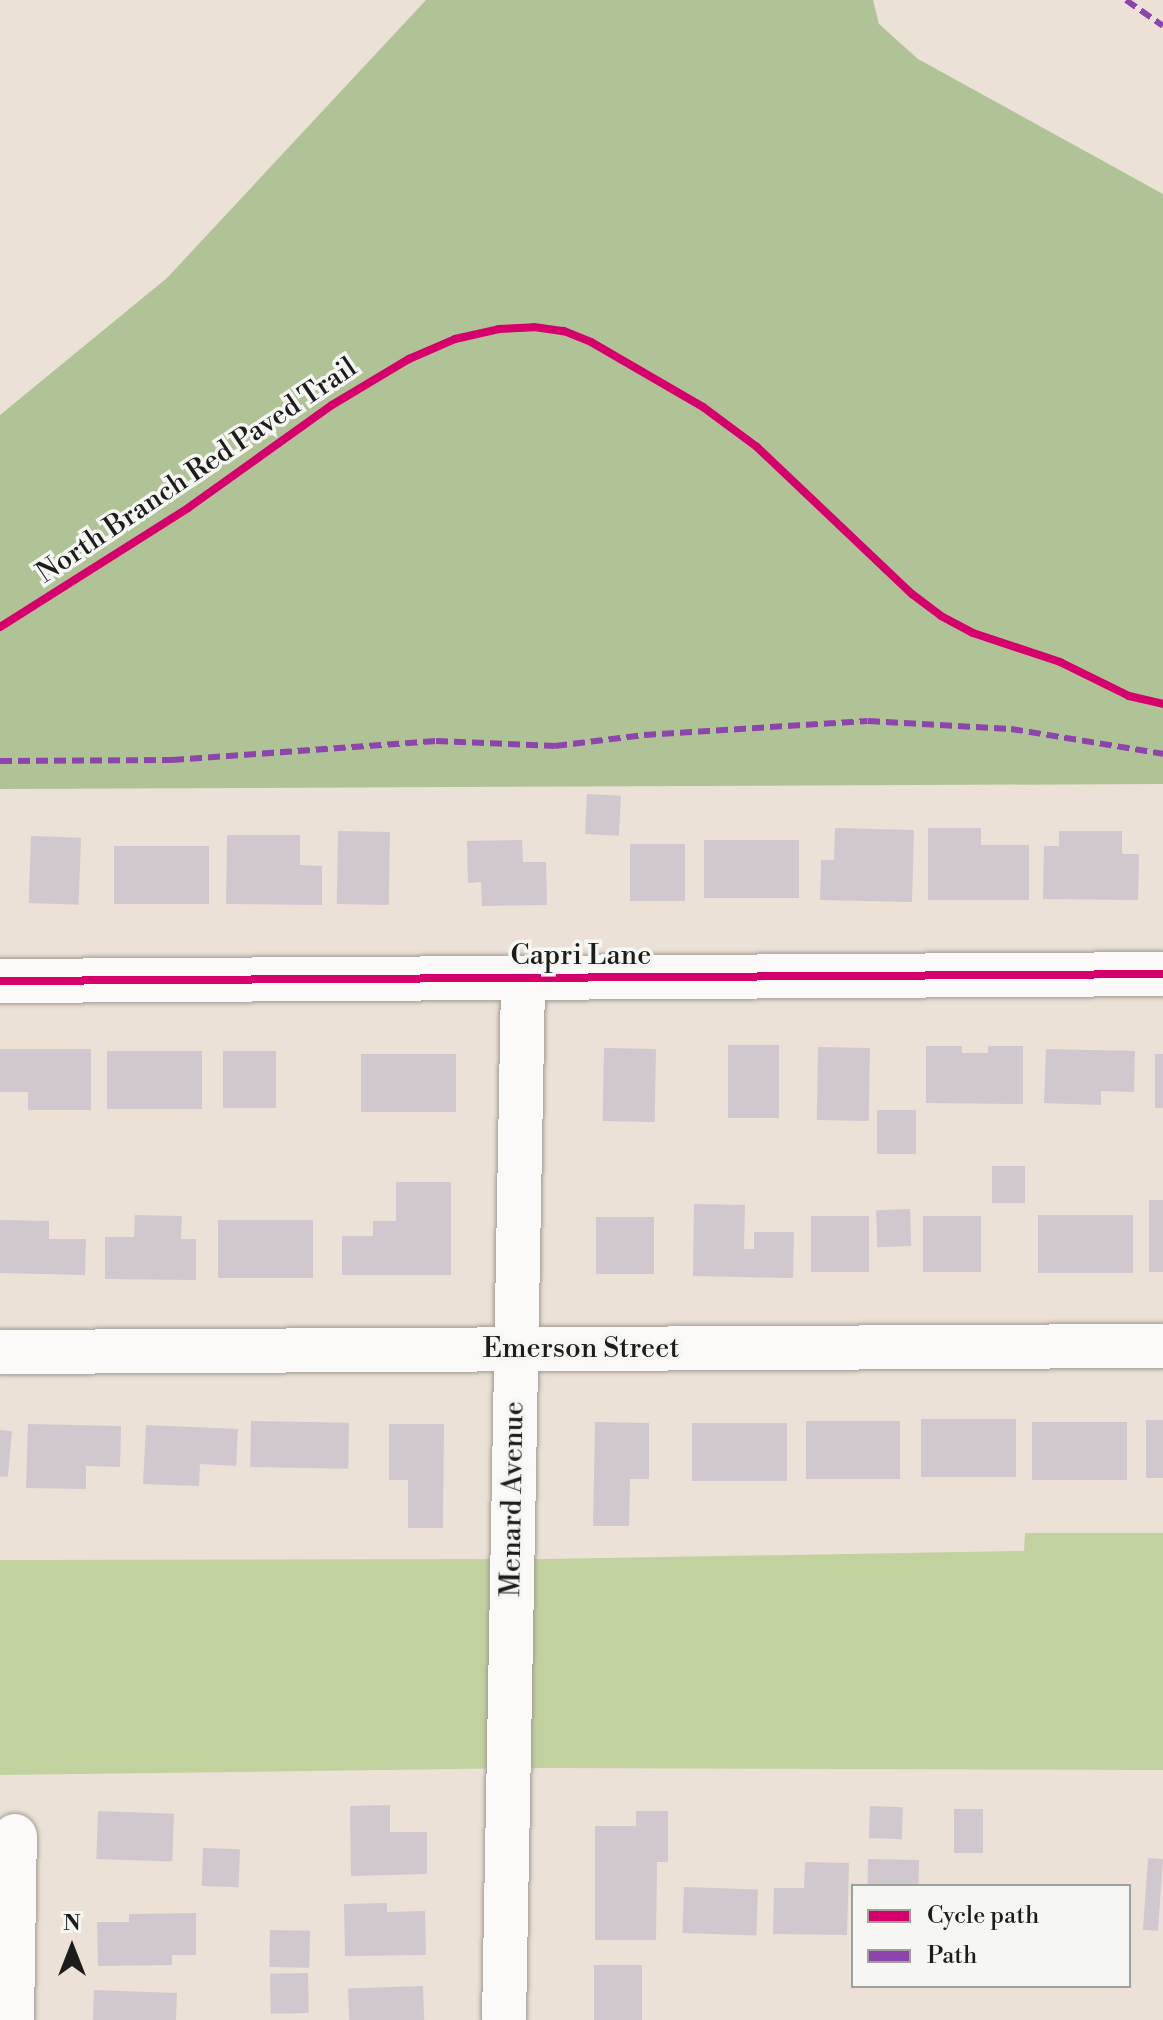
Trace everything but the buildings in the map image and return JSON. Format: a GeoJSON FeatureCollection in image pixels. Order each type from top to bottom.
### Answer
{"type":"FeatureCollection","features":[{"type":"Feature","properties":{"kind":"street","name":"Capri Lane"},"geometry":{"type":"LineString","coordinates":[[0,981],[1163,974]]}},
{"type":"Feature","properties":{"kind":"street","name":"Menard Avenue"},"geometry":{"type":"LineString","coordinates":[[504,2020],[523,979]]}},
{"type":"Feature","properties":{"kind":"street","name":"Emerson Street"},"geometry":{"type":"LineString","coordinates":[[0,1352],[1163,1346]]}},
{"type":"Feature","properties":{"kind":"street"},"geometry":{"type":"LineString","coordinates":[[12,2020],[15,1836]]}},
{"type":"Feature","properties":{"kind":"green space"},"geometry":{"type":"Polygon","coordinates":[[[426,0],[873,0],[879,24],[918,59],[1163,194],[1163,784],[0,789],[0,415],[167,278],[426,0]]]}},
{"type":"Feature","properties":{"kind":"green space"},"geometry":{"type":"Polygon","coordinates":[[[1025,1533],[1163,1533],[1163,1770],[538,1768],[0,1775],[0,1560],[545,1559],[1024,1551],[1025,1533]]]}},
{"type":"Feature","properties":{"kind":"marked path"},"geometry":{"type":"LineString","coordinates":[[1126,0],[1163,26]]}},
{"type":"Feature","properties":{"kind":"marked path"},"geometry":{"type":"LineString","coordinates":[[0,761],[172,760],[436,741],[555,746],[644,735],[868,721],[1011,729],[1163,754]]}},
{"type":"Feature","properties":{"kind":"cycle path","name":"North Branch Red Paved Trail"},"geometry":{"type":"LineString","coordinates":[[0,627],[188,508],[332,405],[409,359],[455,339],[499,329],[534,327],[564,331],[591,342],[703,407],[757,447],[912,594],[941,616],[973,633],[1060,662],[1129,696],[1163,704]]}},
{"type":"Feature","properties":{"kind":"cycle path"},"geometry":{"type":"LineString","coordinates":[[0,981],[1163,974]]}}]}
